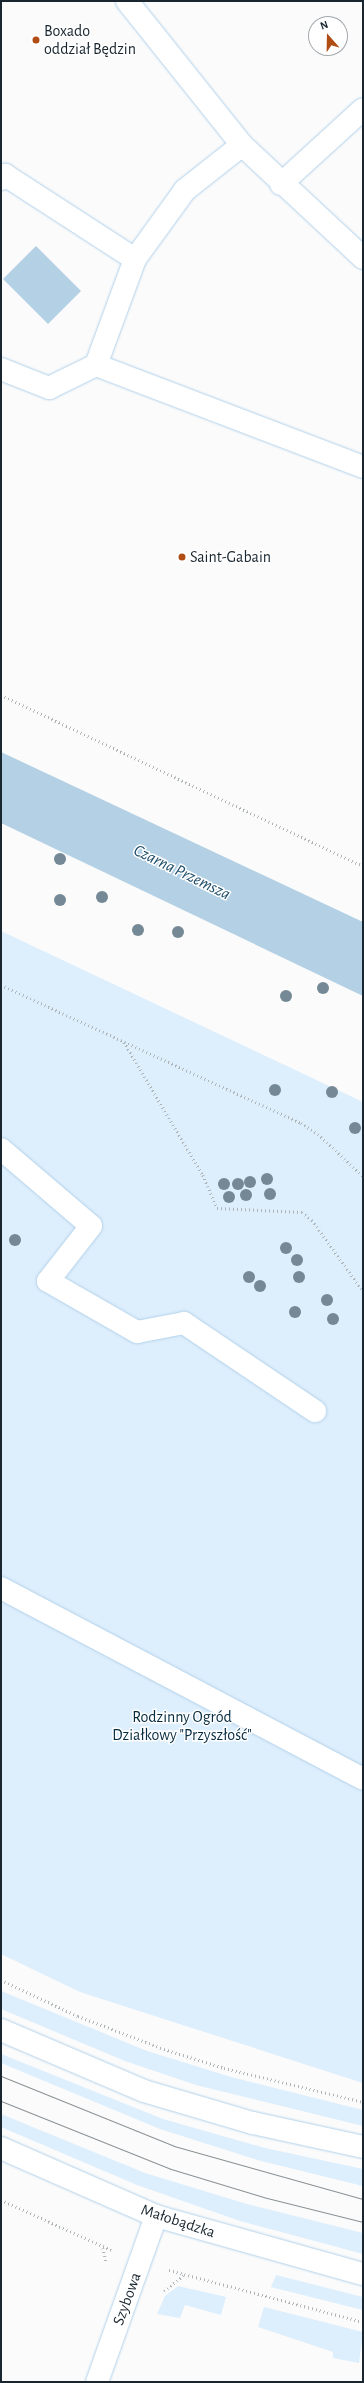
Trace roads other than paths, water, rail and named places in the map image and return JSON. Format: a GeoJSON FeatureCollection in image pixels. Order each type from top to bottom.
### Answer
{"type":"FeatureCollection","features":[{"type":"Feature","properties":{"kind":"street"},"geometry":{"type":"LineString","coordinates":[[127,1],[242,145],[281,184],[363,258]]}},
{"type":"Feature","properties":{"kind":"street"},"geometry":{"type":"LineString","coordinates":[[281,184],[363,110]]}},
{"type":"Feature","properties":{"kind":"street"},"geometry":{"type":"LineString","coordinates":[[1,369],[49,388],[96,365],[135,260],[185,190],[242,145]]}},
{"type":"Feature","properties":{"kind":"street"},"geometry":{"type":"LineString","coordinates":[[1,179],[5,174],[135,260]]}},
{"type":"Feature","properties":{"kind":"street"},"geometry":{"type":"LineString","coordinates":[[96,365],[363,466]]}},
{"type":"Feature","properties":{"kind":"street"},"geometry":{"type":"LineString","coordinates":[[1,1149],[91,1226],[48,1281],[137,1332],[184,1323],[315,1411]]}},
{"type":"Feature","properties":{"kind":"street"},"geometry":{"type":"LineString","coordinates":[[1,1588],[363,1779]]}},
{"type":"Feature","properties":{"kind":"street"},"geometry":{"type":"LineString","coordinates":[[1,2030],[144,2091],[253,2123],[363,2147]]}},
{"type":"Feature","properties":{"kind":"street","name":"Małobądzka"},"geometry":{"type":"LineString","coordinates":[[1,2148],[156,2216],[363,2274]]}},
{"type":"Feature","properties":{"kind":"street","name":"Szybowa"},"geometry":{"type":"LineString","coordinates":[[97,2382],[156,2216]]}},
{"type":"Feature","properties":{"kind":"water"},"geometry":{"type":"Polygon","coordinates":[[[36,246],[81,291],[48,324],[3,279],[36,246]]]}},
{"type":"Feature","properties":{"kind":"water","name":"Czarna Przemsza"},"geometry":{"type":"Polygon","coordinates":[[[1,752],[363,922],[363,996],[1,823],[1,752]]]}},
{"type":"Feature","properties":{"kind":"tram line"},"geometry":{"type":"LineString","coordinates":[[1,2076],[174,2146],[363,2199]]}},
{"type":"Feature","properties":{"kind":"tram line"},"geometry":{"type":"LineString","coordinates":[[1,2101],[171,2169],[267,2198],[363,2222]]}},
{"type":"Feature","properties":{"kind":"place","name":"Boxado oddział Będzin"},"geometry":{"type":"Point","coordinates":[36,40]}},
{"type":"Feature","properties":{"kind":"place","name":"Saint-Gabain"},"geometry":{"type":"Point","coordinates":[182,557]}},
{"type":"Feature","properties":{"kind":"park label","name":"Rodzinny Ogród Działkowy \"Przyszłość\""},"geometry":{"type":"Point","coordinates":[182,1726]}}]}
